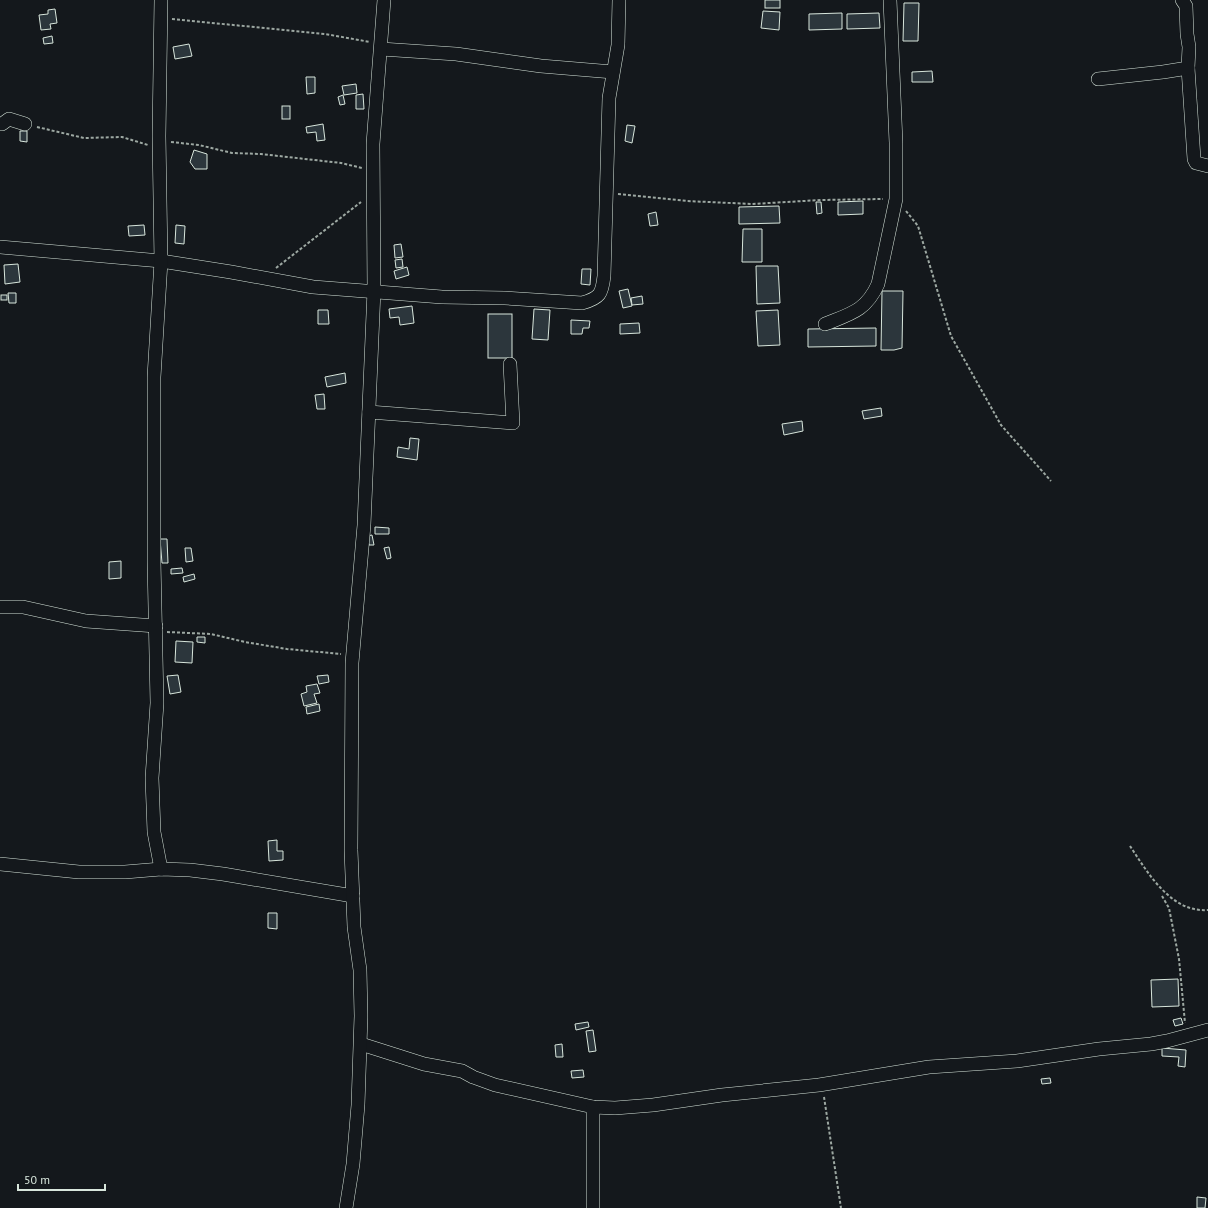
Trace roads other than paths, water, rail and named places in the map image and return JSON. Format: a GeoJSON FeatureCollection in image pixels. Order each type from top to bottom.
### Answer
{"type":"FeatureCollection","features":[{"type":"Feature","properties":{"kind":"street"},"geometry":{"type":"LineString","coordinates":[[161,0],[159,148],[161,261],[154,378],[157,703],[152,778],[154,832],[161,869]]}},
{"type":"Feature","properties":{"kind":"street"},"geometry":{"type":"LineString","coordinates":[[346,1208],[353,1164],[360,1072],[362,1016],[360,970],[354,927],[350,850],[353,655],[364,525],[374,290],[373,144],[384,0]]}},
{"type":"Feature","properties":{"kind":"street"},"geometry":{"type":"LineString","coordinates":[[0,247],[161,261],[313,287],[374,290],[442,297],[582,303],[590,301],[596,298],[602,291],[604,276],[609,98],[618,45],[619,0]]}},
{"type":"Feature","properties":{"kind":"street"},"geometry":{"type":"LineString","coordinates":[[825,324],[855,312],[873,295],[878,284],[896,199],[896,143],[890,0]]}},
{"type":"Feature","properties":{"kind":"street"},"geometry":{"type":"LineString","coordinates":[[1182,0],[1186,6],[1189,47],[1188,68],[1194,159],[1196,163],[1208,166]]}},
{"type":"Feature","properties":{"kind":"street"},"geometry":{"type":"LineString","coordinates":[[381,49],[456,54],[541,66],[613,72]]}},
{"type":"Feature","properties":{"kind":"street"},"geometry":{"type":"LineString","coordinates":[[1098,79],[1188,68]]}},
{"type":"Feature","properties":{"kind":"street"},"geometry":{"type":"LineString","coordinates":[[0,124],[9,119],[25,124]]}},
{"type":"Feature","properties":{"kind":"street"},"geometry":{"type":"LineString","coordinates":[[369,412],[513,423],[510,364]]}},
{"type":"Feature","properties":{"kind":"street"},"geometry":{"type":"LineString","coordinates":[[0,607],[23,607],[86,621],[156,629]]}},
{"type":"Feature","properties":{"kind":"street"},"geometry":{"type":"LineString","coordinates":[[0,864],[79,872],[125,872],[161,869],[223,874],[353,896]]}},
{"type":"Feature","properties":{"kind":"street"},"geometry":{"type":"LineString","coordinates":[[360,1044],[424,1064],[462,1071],[473,1077],[495,1084],[593,1107],[615,1108],[653,1105],[722,1095],[819,1085],[928,1067],[1017,1061],[1167,1041],[1208,1030]]}},
{"type":"Feature","properties":{"kind":"street"},"geometry":{"type":"LineString","coordinates":[[593,1107],[593,1208]]}}]}
